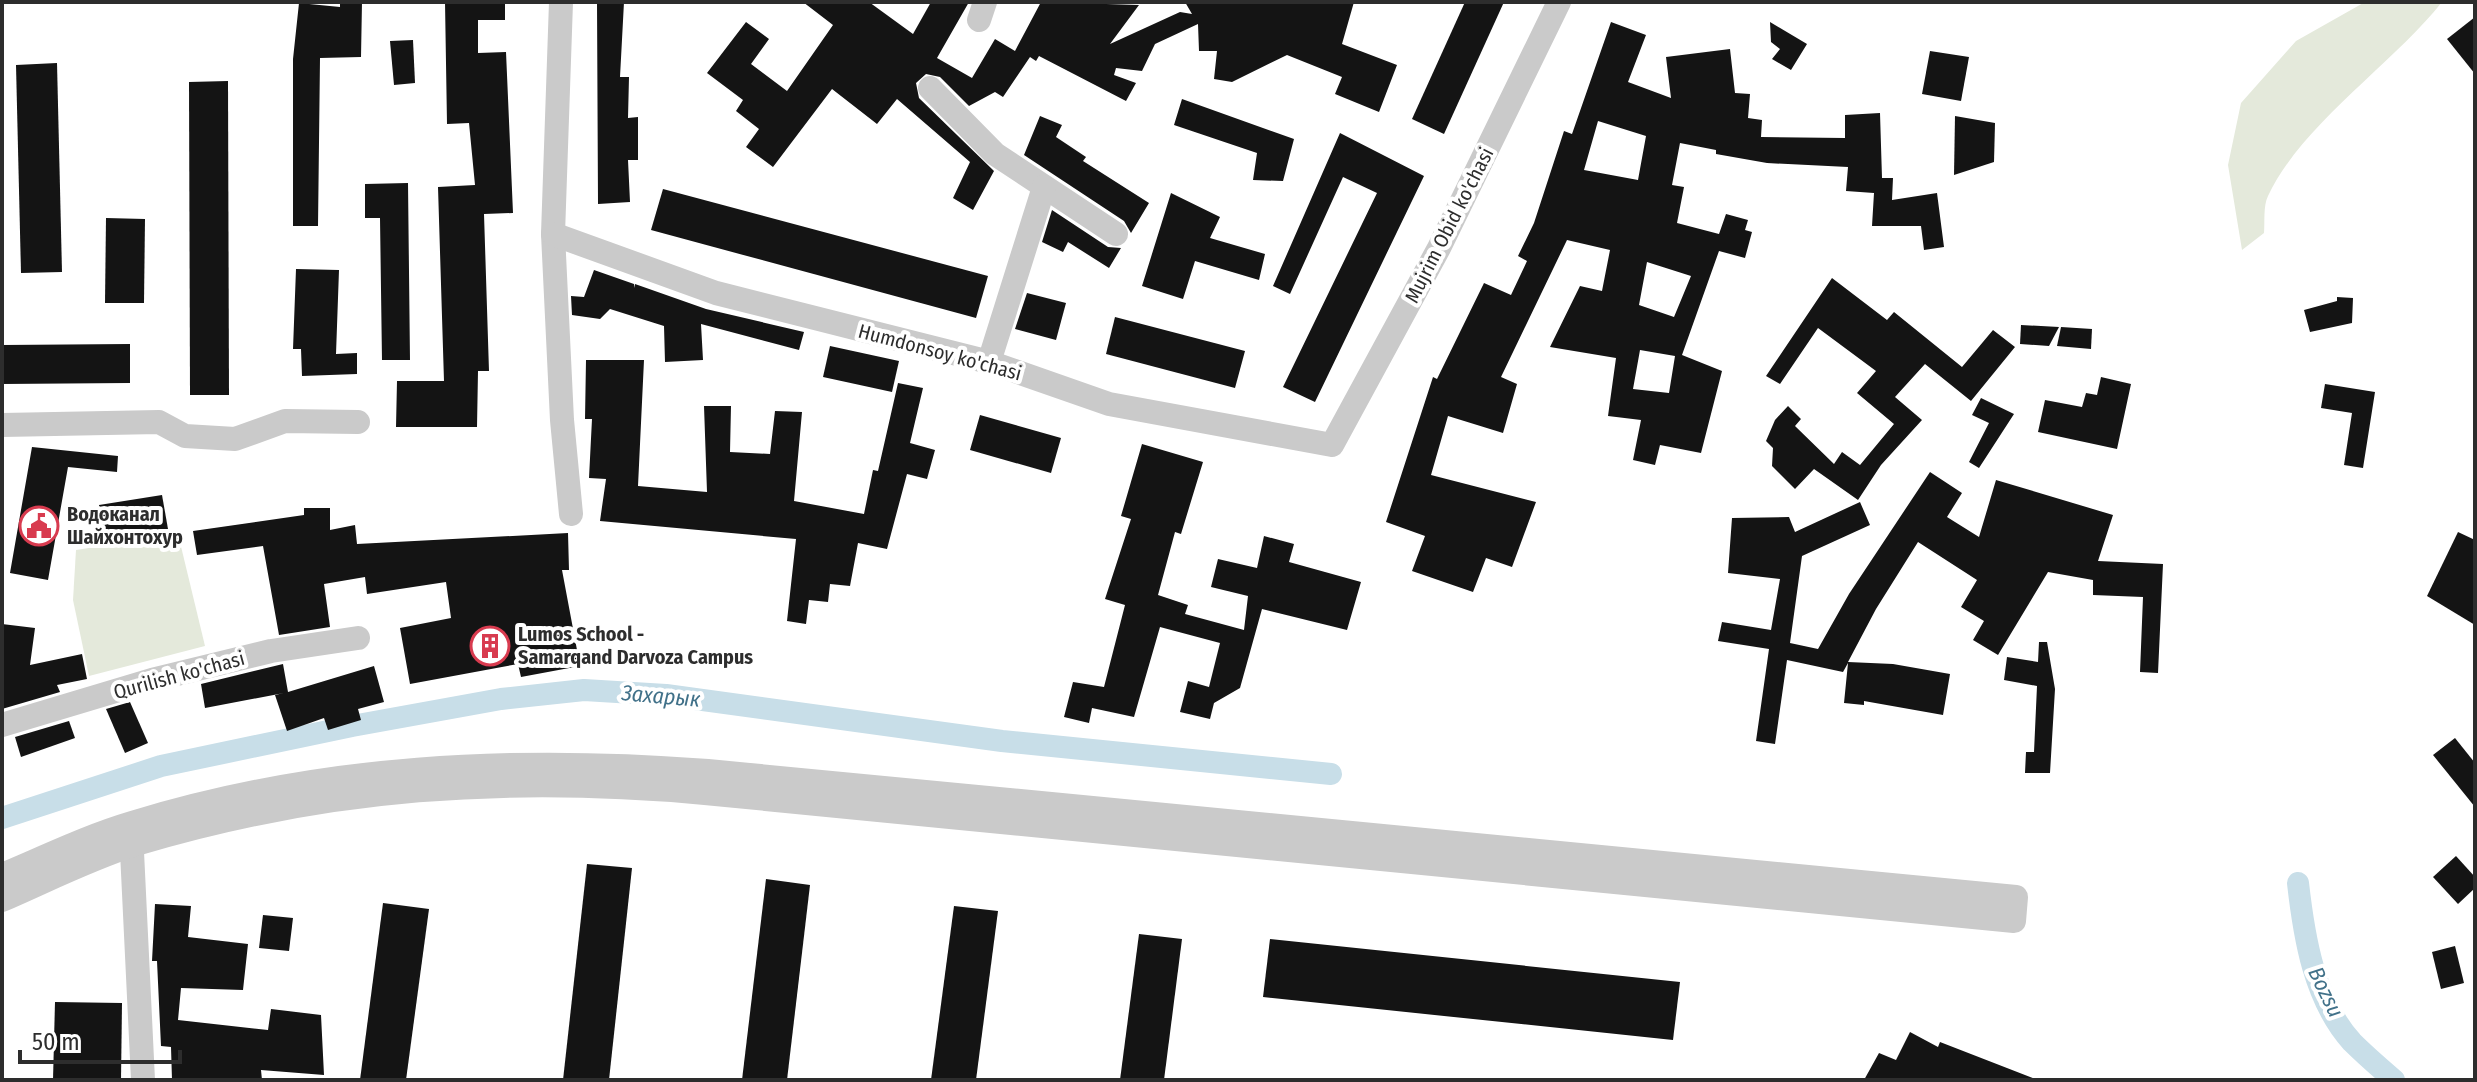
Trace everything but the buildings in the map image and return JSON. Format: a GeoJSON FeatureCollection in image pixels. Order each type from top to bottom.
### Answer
{"type":"FeatureCollection","features":[{"type":"Feature","properties":{"kind":"street"},"geometry":{"type":"LineString","coordinates":[[561,2],[553,234],[562,420],[571,514]]}},
{"type":"Feature","properties":{"kind":"street","name":"Mujrim Obid ko'chasi"},"geometry":{"type":"LineString","coordinates":[[1332,445],[1439,248],[1559,2]]}},
{"type":"Feature","properties":{"kind":"street"},"geometry":{"type":"LineString","coordinates":[[930,88],[995,154],[1116,234]]}},
{"type":"Feature","properties":{"kind":"street"},"geometry":{"type":"LineString","coordinates":[[989,362],[1044,187]]}},
{"type":"Feature","properties":{"kind":"street","name":"Humdonsoy ko'chasi"},"geometry":{"type":"LineString","coordinates":[[553,234],[716,293],[989,362],[1109,404],[1332,445]]}},
{"type":"Feature","properties":{"kind":"street"},"geometry":{"type":"LineString","coordinates":[[2,425],[159,422],[185,436],[235,439],[285,421],[358,422]]}},
{"type":"Feature","properties":{"kind":"street","name":"Qurilish ko'chasi"},"geometry":{"type":"LineString","coordinates":[[2,725],[152,680],[271,651],[358,638]]}},
{"type":"Feature","properties":{"kind":"street"},"geometry":{"type":"LineString","coordinates":[[2,875],[266,789],[374,772],[483,763],[635,765],[2016,897],[2014,921],[749,797],[562,783],[421,789],[344,798],[131,834],[2,900]]}},
{"type":"Feature","properties":{"kind":"street"},"geometry":{"type":"LineString","coordinates":[[131,834],[143,1080]]}},
{"type":"Feature","properties":{"kind":"shaded area"},"geometry":{"type":"Polygon","coordinates":[[[2365,2],[2442,2],[2302,144],[2268,196],[2264,233],[2242,250],[2228,165],[2241,103],[2296,41],[2365,2]]]}},
{"type":"Feature","properties":{"kind":"shaded area"},"geometry":{"type":"Polygon","coordinates":[[[178,534],[205,646],[89,676],[73,600],[76,550],[178,534]]]}},
{"type":"Feature","properties":{"kind":"waterway","name":"Захарык"},"geometry":{"type":"LineString","coordinates":[[2,818],[161,766],[501,699],[584,690],[666,695],[1002,741],[1331,774]]}},
{"type":"Feature","properties":{"kind":"waterway","name":"Bozsu"},"geometry":{"type":"LineString","coordinates":[[2298,883],[2313,967],[2328,1007],[2352,1042],[2394,1080]]}},
{"type":"Feature","properties":{"kind":"place","name":"Водоканал Шайхонтохур"},"geometry":{"type":"Point","coordinates":[39,526]}},
{"type":"Feature","properties":{"kind":"place","name":"Lumos School - Samarqand Darvoza Campus"},"geometry":{"type":"Point","coordinates":[490,646]}}]}
